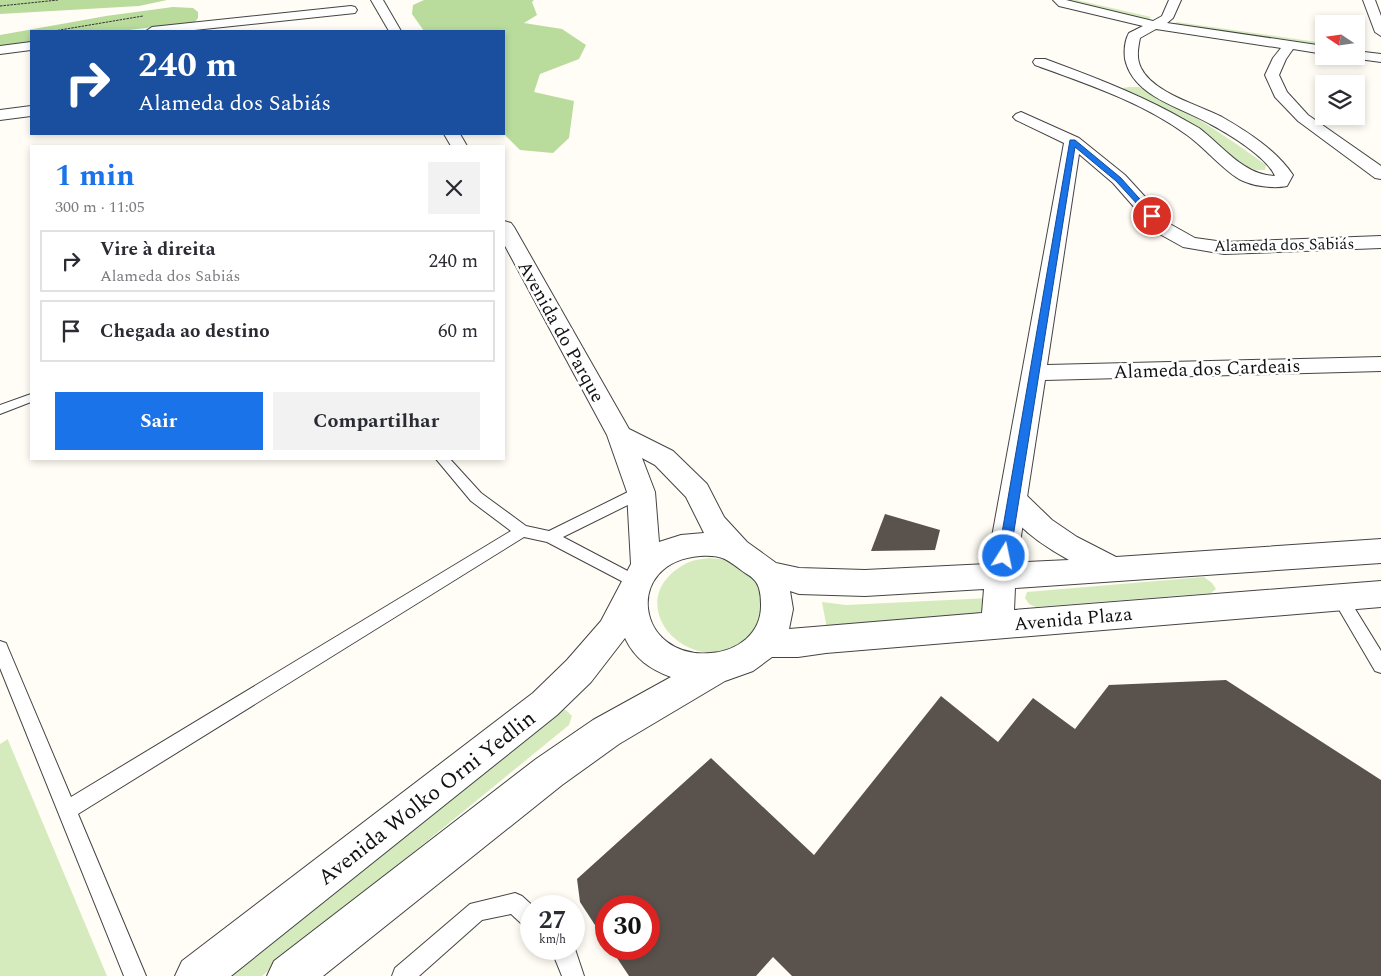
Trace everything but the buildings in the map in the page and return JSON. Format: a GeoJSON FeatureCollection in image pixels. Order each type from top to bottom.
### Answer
{"type":"FeatureCollection","features":[{"type":"Feature","properties":{"kind":"street"},"geometry":{"type":"LineString","coordinates":[[377,0],[394,30]]}},
{"type":"Feature","properties":{"kind":"street"},"geometry":{"type":"LineString","coordinates":[[1059,0],[1063,4],[1315,49]]}},
{"type":"Feature","properties":{"kind":"street"},"geometry":{"type":"LineString","coordinates":[[1088,0],[1161,22],[1315,38]]}},
{"type":"Feature","properties":{"kind":"street"},"geometry":{"type":"LineString","coordinates":[[1040,62],[1104,86],[1144,104],[1192,131],[1246,175],[1263,181],[1281,182],[1284,175],[1271,158],[1215,120],[1165,97],[1147,83],[1133,68],[1130,48],[1134,36],[1161,22],[1175,0]]}},
{"type":"Feature","properties":{"kind":"street"},"geometry":{"type":"LineString","coordinates":[[1369,0],[1381,32]]}},
{"type":"Feature","properties":{"kind":"street"},"geometry":{"type":"LineString","coordinates":[[161,30],[351,10]]}},
{"type":"Feature","properties":{"kind":"street"},"geometry":{"type":"LineString","coordinates":[[1290,45],[1280,58],[1272,76],[1280,94],[1303,118],[1381,174]]}},
{"type":"Feature","properties":{"kind":"street"},"geometry":{"type":"LineString","coordinates":[[1365,45],[1381,47]]}},
{"type":"Feature","properties":{"kind":"street"},"geometry":{"type":"LineString","coordinates":[[0,50],[30,46]]}},
{"type":"Feature","properties":{"kind":"street"},"geometry":{"type":"LineString","coordinates":[[1365,55],[1381,58]]}},
{"type":"Feature","properties":{"kind":"street"},"geometry":{"type":"LineString","coordinates":[[1104,86],[1147,83]]}},
{"type":"Feature","properties":{"kind":"street"},"geometry":{"type":"LineString","coordinates":[[0,115],[30,111]]}},
{"type":"Feature","properties":{"kind":"street","name":"Alameda dos Sabiás"},"geometry":{"type":"LineString","coordinates":[[1021,117],[1073,141],[1119,180],[1163,228],[1190,243],[1224,248],[1381,242]]}},
{"type":"Feature","properties":{"kind":"street"},"geometry":{"type":"LineString","coordinates":[[997,624],[1000,575],[1073,141]]}},
{"type":"Feature","properties":{"kind":"street","name":"Avenida do Parque"},"geometry":{"type":"LineString","coordinates":[[505,229],[620,435],[641,492],[637,582]]}},
{"type":"Feature","properties":{"kind":"street","name":"Alameda dos Cardeais"},"geometry":{"type":"LineString","coordinates":[[1033,373],[1381,364]]}},
{"type":"Feature","properties":{"kind":"street"},"geometry":{"type":"LineString","coordinates":[[620,435],[664,458],[696,491],[713,524],[736,549],[767,573],[799,580],[865,583],[1113,570],[1381,551]]}},
{"type":"Feature","properties":{"kind":"street"},"geometry":{"type":"LineString","coordinates":[[1014,500],[1042,528],[1067,545],[1113,570]]}},
{"type":"Feature","properties":{"kind":"street"},"geometry":{"type":"LineString","coordinates":[[716,669],[688,668],[662,658],[642,641],[632,619],[637,582],[664,553],[687,545],[712,544],[736,549]]}},
{"type":"Feature","properties":{"kind":"street"},"geometry":{"type":"LineString","coordinates":[[289,976],[549,772],[606,732],[716,669],[742,662],[765,643],[777,620],[778,595],[767,573]]}},
{"type":"Feature","properties":{"kind":"street","name":"Avenida Wolko Orni Yedlin"},"geometry":{"type":"LineString","coordinates":[[197,976],[545,704],[580,671],[612,631],[637,582]]}},
{"type":"Feature","properties":{"kind":"street","name":"Avenida Plaza"},"geometry":{"type":"LineString","coordinates":[[765,643],[798,643],[997,624],[1381,594]]}},
{"type":"Feature","properties":{"kind":"lane"},"geometry":{"type":"LineString","coordinates":[[0,410],[30,398]]}},
{"type":"Feature","properties":{"kind":"lane"},"geometry":{"type":"LineString","coordinates":[[443,460],[476,497],[522,531],[550,537],[637,582]]}},
{"type":"Feature","properties":{"kind":"lane"},"geometry":{"type":"LineString","coordinates":[[550,537],[641,492]]}},
{"type":"Feature","properties":{"kind":"lane"},"geometry":{"type":"LineString","coordinates":[[66,810],[522,531]]}},
{"type":"Feature","properties":{"kind":"lane"},"geometry":{"type":"LineString","coordinates":[[1339,596],[1381,666]]}},
{"type":"Feature","properties":{"kind":"lane"},"geometry":{"type":"LineString","coordinates":[[0,648],[135,976]]}},
{"type":"Feature","properties":{"kind":"lane"},"geometry":{"type":"LineString","coordinates":[[403,976],[477,911],[515,903],[520,908]]}},
{"type":"Feature","properties":{"kind":"lane"},"geometry":{"type":"LineString","coordinates":[[568,960],[573,976]]}},
{"type":"Feature","properties":{"kind":"path"},"geometry":{"type":"LineString","coordinates":[[0,6],[58,0]]}},
{"type":"Feature","properties":{"kind":"green space"},"geometry":{"type":"Polygon","coordinates":[[[0,0],[167,0],[139,6],[0,14],[0,0]]]}},
{"type":"Feature","properties":{"kind":"green space"},"geometry":{"type":"Polygon","coordinates":[[[424,0],[534,0],[532,2],[537,15],[524,23],[562,29],[586,45],[579,59],[540,74],[534,92],[574,101],[569,138],[553,153],[520,150],[505,135],[505,30],[423,30],[412,14],[413,5],[424,0]]]}},
{"type":"Feature","properties":{"kind":"green space"},"geometry":{"type":"Polygon","coordinates":[[[1070,0],[1151,17],[1148,20],[1067,1],[1070,0]]]}},
{"type":"Feature","properties":{"kind":"green space"},"geometry":{"type":"Polygon","coordinates":[[[173,7],[193,8],[198,12],[198,18],[195,22],[129,30],[30,30],[30,46],[0,52],[0,35],[106,16],[173,7]]]}},
{"type":"Feature","properties":{"kind":"green space"},"geometry":{"type":"Polygon","coordinates":[[[1177,22],[1315,42],[1315,46],[1173,24],[1177,22]]]}},
{"type":"Feature","properties":{"kind":"green space"},"geometry":{"type":"Polygon","coordinates":[[[1139,87],[1204,123],[1266,165],[1265,170],[1247,167],[1191,127],[1125,92],[1123,88],[1139,87]]]}},
{"type":"Feature","properties":{"kind":"green space"},"geometry":{"type":"Polygon","coordinates":[[[709,558],[730,560],[762,583],[768,619],[746,644],[738,649],[716,653],[695,650],[678,641],[665,627],[658,611],[659,594],[668,577],[687,563],[709,558]]]}},
{"type":"Feature","properties":{"kind":"green space"},"geometry":{"type":"Polygon","coordinates":[[[1204,577],[1216,589],[1211,593],[1036,607],[1029,604],[1025,598],[1027,592],[1204,577]]]}},
{"type":"Feature","properties":{"kind":"green space"},"geometry":{"type":"Polygon","coordinates":[[[990,598],[985,614],[856,623],[827,629],[822,602],[846,605],[990,598]]]}},
{"type":"Feature","properties":{"kind":"green space"},"geometry":{"type":"Polygon","coordinates":[[[558,709],[566,710],[572,716],[569,725],[262,976],[223,976],[558,709]]]}},
{"type":"Feature","properties":{"kind":"green space"},"geometry":{"type":"Polygon","coordinates":[[[8,739],[107,976],[0,976],[0,744],[8,739]]]}},
{"type":"Feature","properties":{"kind":"route"},"geometry":{"type":"LineString","coordinates":[[1004,556],[1073,141],[1119,180],[1152,216]]}}]}
